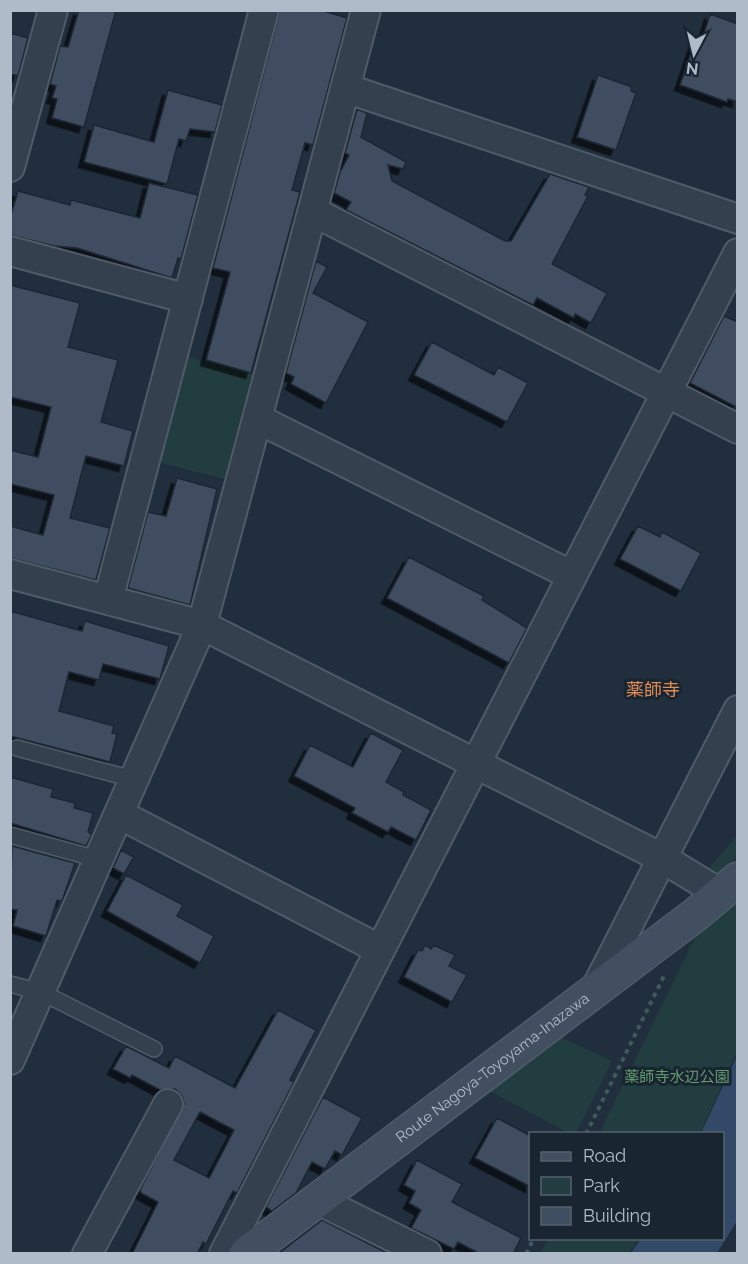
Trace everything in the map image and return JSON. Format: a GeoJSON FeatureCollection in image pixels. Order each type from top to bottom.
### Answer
{"type":"FeatureCollection","features":[{"type":"Feature","properties":{"kind":"main road","name":"Route Nagoya-Toyoyama-Inazawa"},"geometry":{"type":"LineString","coordinates":[[246,1254],[729,887]]}},
{"type":"Feature","properties":{"kind":"street"},"geometry":{"type":"LineString","coordinates":[[10,167],[53,10]]}},
{"type":"Feature","properties":{"kind":"street"},"geometry":{"type":"LineString","coordinates":[[108,600],[264,10]]}},
{"type":"Feature","properties":{"kind":"street"},"geometry":{"type":"LineString","coordinates":[[10,1060],[121,815],[202,625],[314,212],[366,10]]}},
{"type":"Feature","properties":{"kind":"street"},"geometry":{"type":"LineString","coordinates":[[345,88],[738,219]]}},
{"type":"Feature","properties":{"kind":"street"},"geometry":{"type":"LineString","coordinates":[[314,212],[738,429]]}},
{"type":"Feature","properties":{"kind":"street"},"geometry":{"type":"LineString","coordinates":[[10,251],[188,299]]}},
{"type":"Feature","properties":{"kind":"street"},"geometry":{"type":"LineString","coordinates":[[224,1254],[665,391],[738,254]]}},
{"type":"Feature","properties":{"kind":"street"},"geometry":{"type":"LineString","coordinates":[[258,419],[571,575]]}},
{"type":"Feature","properties":{"kind":"street"},"geometry":{"type":"LineString","coordinates":[[10,574],[202,625],[662,858],[729,887]]}},
{"type":"Feature","properties":{"kind":"street"},"geometry":{"type":"LineString","coordinates":[[596,988],[738,710]]}},
{"type":"Feature","properties":{"kind":"street"},"geometry":{"type":"LineString","coordinates":[[121,815],[379,950]]}},
{"type":"Feature","properties":{"kind":"street"},"geometry":{"type":"LineString","coordinates":[[87,1254],[168,1104]]}},
{"type":"Feature","properties":{"kind":"street"},"geometry":{"type":"LineString","coordinates":[[318,1200],[420,1252]]}},
{"type":"Feature","properties":{"kind":"lane"},"geometry":{"type":"LineString","coordinates":[[17,748],[136,780]]}},
{"type":"Feature","properties":{"kind":"lane"},"geometry":{"type":"LineString","coordinates":[[10,836],[101,860]]}},
{"type":"Feature","properties":{"kind":"lane"},"geometry":{"type":"LineString","coordinates":[[10,984],[41,992],[154,1048]]}},
{"type":"Feature","properties":{"kind":"path"},"geometry":{"type":"LineString","coordinates":[[587,1132],[669,967]]}},
{"type":"Feature","properties":{"kind":"path"},"geometry":{"type":"LineString","coordinates":[[526,1254],[533,1240]]}},
{"type":"Feature","properties":{"kind":"green space"},"geometry":{"type":"Polygon","coordinates":[[[182,355],[252,374],[224,479],[154,461],[182,355]]]}},
{"type":"Feature","properties":{"kind":"green space"},"geometry":{"type":"Polygon","coordinates":[[[737,836],[737,857],[716,879],[704,873],[737,836]]]}},
{"type":"Feature","properties":{"kind":"green space","name":"薬師寺水辺公園"},"geometry":{"type":"Polygon","coordinates":[[[737,894],[737,1052],[700,1132],[600,1132],[699,929],[737,894]]]}},
{"type":"Feature","properties":{"kind":"green space"},"geometry":{"type":"Polygon","coordinates":[[[554,1034],[612,1061],[576,1132],[567,1132],[484,1088],[554,1034]]]}},
{"type":"Feature","properties":{"kind":"green space"},"geometry":{"type":"Polygon","coordinates":[[[547,1240],[639,1240],[628,1253],[541,1253],[547,1240]]]}},
{"type":"Feature","properties":{"kind":"water"},"geometry":{"type":"Polygon","coordinates":[[[737,1056],[737,1221],[717,1253],[631,1253],[640,1240],[724,1240],[724,1132],[701,1132],[737,1056]]]}},
{"type":"Feature","properties":{"kind":"building"},"geometry":{"type":"Polygon","coordinates":[[[79,10],[116,10],[84,127],[52,118],[57,99],[52,98],[56,86],[50,84],[60,46],[68,47],[79,10]]]}},
{"type":"Feature","properties":{"kind":"building"},"geometry":{"type":"Polygon","coordinates":[[[280,10],[320,10],[347,18],[313,145],[305,143],[292,190],[300,192],[251,373],[206,360],[230,272],[213,268],[280,10]]]}},
{"type":"Feature","properties":{"kind":"building"},"geometry":{"type":"Polygon","coordinates":[[[710,14],[738,24],[738,102],[728,99],[727,102],[680,85],[695,41],[701,43],[710,14]]]}},
{"type":"Feature","properties":{"kind":"building"},"geometry":{"type":"Polygon","coordinates":[[[10,33],[28,38],[18,76],[10,74],[10,33]]]}},
{"type":"Feature","properties":{"kind":"building"},"geometry":{"type":"Polygon","coordinates":[[[598,75],[632,87],[631,91],[636,93],[616,150],[577,137],[598,75]]]}},
{"type":"Feature","properties":{"kind":"building"},"geometry":{"type":"Polygon","coordinates":[[[168,90],[222,105],[215,132],[190,129],[186,141],[179,139],[167,184],[84,162],[94,125],[154,142],[168,90]]]}},
{"type":"Feature","properties":{"kind":"building"},"geometry":{"type":"Polygon","coordinates":[[[357,109],[367,113],[361,137],[406,162],[403,169],[388,165],[392,181],[505,241],[511,241],[550,174],[589,187],[585,195],[588,196],[552,264],[607,293],[591,323],[575,314],[574,318],[537,298],[533,305],[346,210],[351,202],[334,193],[340,172],[349,155],[345,153],[357,109]]]}},
{"type":"Feature","properties":{"kind":"building"},"geometry":{"type":"Polygon","coordinates":[[[149,183],[198,195],[181,259],[178,258],[172,278],[77,248],[54,246],[10,235],[10,218],[18,191],[70,205],[71,200],[140,218],[149,183]]]}},
{"type":"Feature","properties":{"kind":"building"},"geometry":{"type":"Polygon","coordinates":[[[316,261],[327,267],[313,293],[368,322],[326,403],[291,384],[294,377],[286,373],[316,261]]]}},
{"type":"Feature","properties":{"kind":"building"},"geometry":{"type":"Polygon","coordinates":[[[10,285],[80,303],[68,347],[118,360],[101,422],[133,431],[124,466],[86,456],[70,518],[110,528],[96,580],[10,558],[10,526],[43,535],[54,495],[10,484],[10,450],[38,457],[51,407],[10,397],[10,285]]]}},
{"type":"Feature","properties":{"kind":"building"},"geometry":{"type":"Polygon","coordinates":[[[724,316],[738,322],[738,408],[690,383],[724,316]]]}},
{"type":"Feature","properties":{"kind":"building"},"geometry":{"type":"Polygon","coordinates":[[[432,342],[494,375],[498,367],[528,383],[507,422],[414,375],[432,342]]]}},
{"type":"Feature","properties":{"kind":"building"},"geometry":{"type":"Polygon","coordinates":[[[177,478],[217,489],[190,605],[128,588],[148,512],[166,516],[177,478]]]}},
{"type":"Feature","properties":{"kind":"building"},"geometry":{"type":"Polygon","coordinates":[[[638,526],[660,537],[662,532],[701,553],[681,591],[620,559],[638,526]]]}},
{"type":"Feature","properties":{"kind":"building"},"geometry":{"type":"Polygon","coordinates":[[[409,557],[484,596],[482,600],[527,628],[509,663],[387,598],[409,557]]]}},
{"type":"Feature","properties":{"kind":"building"},"geometry":{"type":"Polygon","coordinates":[[[10,611],[82,631],[85,621],[169,646],[160,679],[103,664],[99,680],[69,672],[59,711],[114,726],[112,733],[117,734],[110,762],[10,736],[10,611]]]}},
{"type":"Feature","properties":{"kind":"building"},"geometry":{"type":"Polygon","coordinates":[[[371,733],[403,750],[386,782],[404,792],[403,795],[431,810],[416,840],[391,827],[388,832],[352,813],[355,808],[294,776],[310,745],[353,767],[371,733]]]}},
{"type":"Feature","properties":{"kind":"building"},"geometry":{"type":"Polygon","coordinates":[[[10,777],[53,789],[51,797],[75,803],[74,808],[93,813],[88,832],[92,834],[86,846],[10,823],[10,777]]]}},
{"type":"Feature","properties":{"kind":"building"},"geometry":{"type":"Polygon","coordinates":[[[12,846],[75,863],[62,901],[57,900],[46,936],[13,926],[17,910],[10,909],[12,846]]]}},
{"type":"Feature","properties":{"kind":"building"},"geometry":{"type":"Polygon","coordinates":[[[121,850],[134,857],[124,874],[113,868],[121,850]]]}},
{"type":"Feature","properties":{"kind":"building"},"geometry":{"type":"Polygon","coordinates":[[[126,875],[183,905],[177,916],[214,936],[200,963],[107,911],[126,875]]]}},
{"type":"Feature","properties":{"kind":"building"},"geometry":{"type":"Polygon","coordinates":[[[425,945],[431,949],[434,945],[455,955],[449,966],[467,975],[452,1002],[404,977],[418,950],[422,951],[425,945]]]}},
{"type":"Feature","properties":{"kind":"building"},"geometry":{"type":"Polygon","coordinates":[[[278,1010],[316,1030],[290,1080],[294,1082],[237,1193],[233,1191],[206,1244],[203,1242],[197,1254],[132,1254],[158,1202],[141,1193],[140,1190],[184,1104],[182,1096],[175,1089],[160,1090],[132,1075],[130,1078],[113,1069],[126,1046],[169,1068],[175,1056],[235,1088],[278,1010]],[[200,1112],[174,1160],[209,1178],[234,1130],[200,1112]]]}},
{"type":"Feature","properties":{"kind":"building"},"geometry":{"type":"Polygon","coordinates":[[[323,1097],[362,1118],[342,1155],[335,1151],[325,1169],[312,1162],[296,1193],[272,1211],[266,1207],[323,1097]]]}},
{"type":"Feature","properties":{"kind":"building"},"geometry":{"type":"Polygon","coordinates":[[[497,1118],[529,1135],[529,1186],[475,1158],[497,1118]]]}},
{"type":"Feature","properties":{"kind":"building"},"geometry":{"type":"Polygon","coordinates":[[[417,1160],[462,1184],[452,1202],[521,1238],[513,1254],[480,1254],[458,1242],[454,1249],[411,1228],[421,1210],[409,1203],[415,1191],[404,1185],[417,1160]]]}},
{"type":"Feature","properties":{"kind":"building"},"geometry":{"type":"Polygon","coordinates":[[[322,1220],[389,1254],[278,1254],[322,1220]]]}},
{"type":"Feature","properties":{"kind":"district","name":"薬師寺"},"geometry":{"type":"Point","coordinates":[653,689]}}]}
